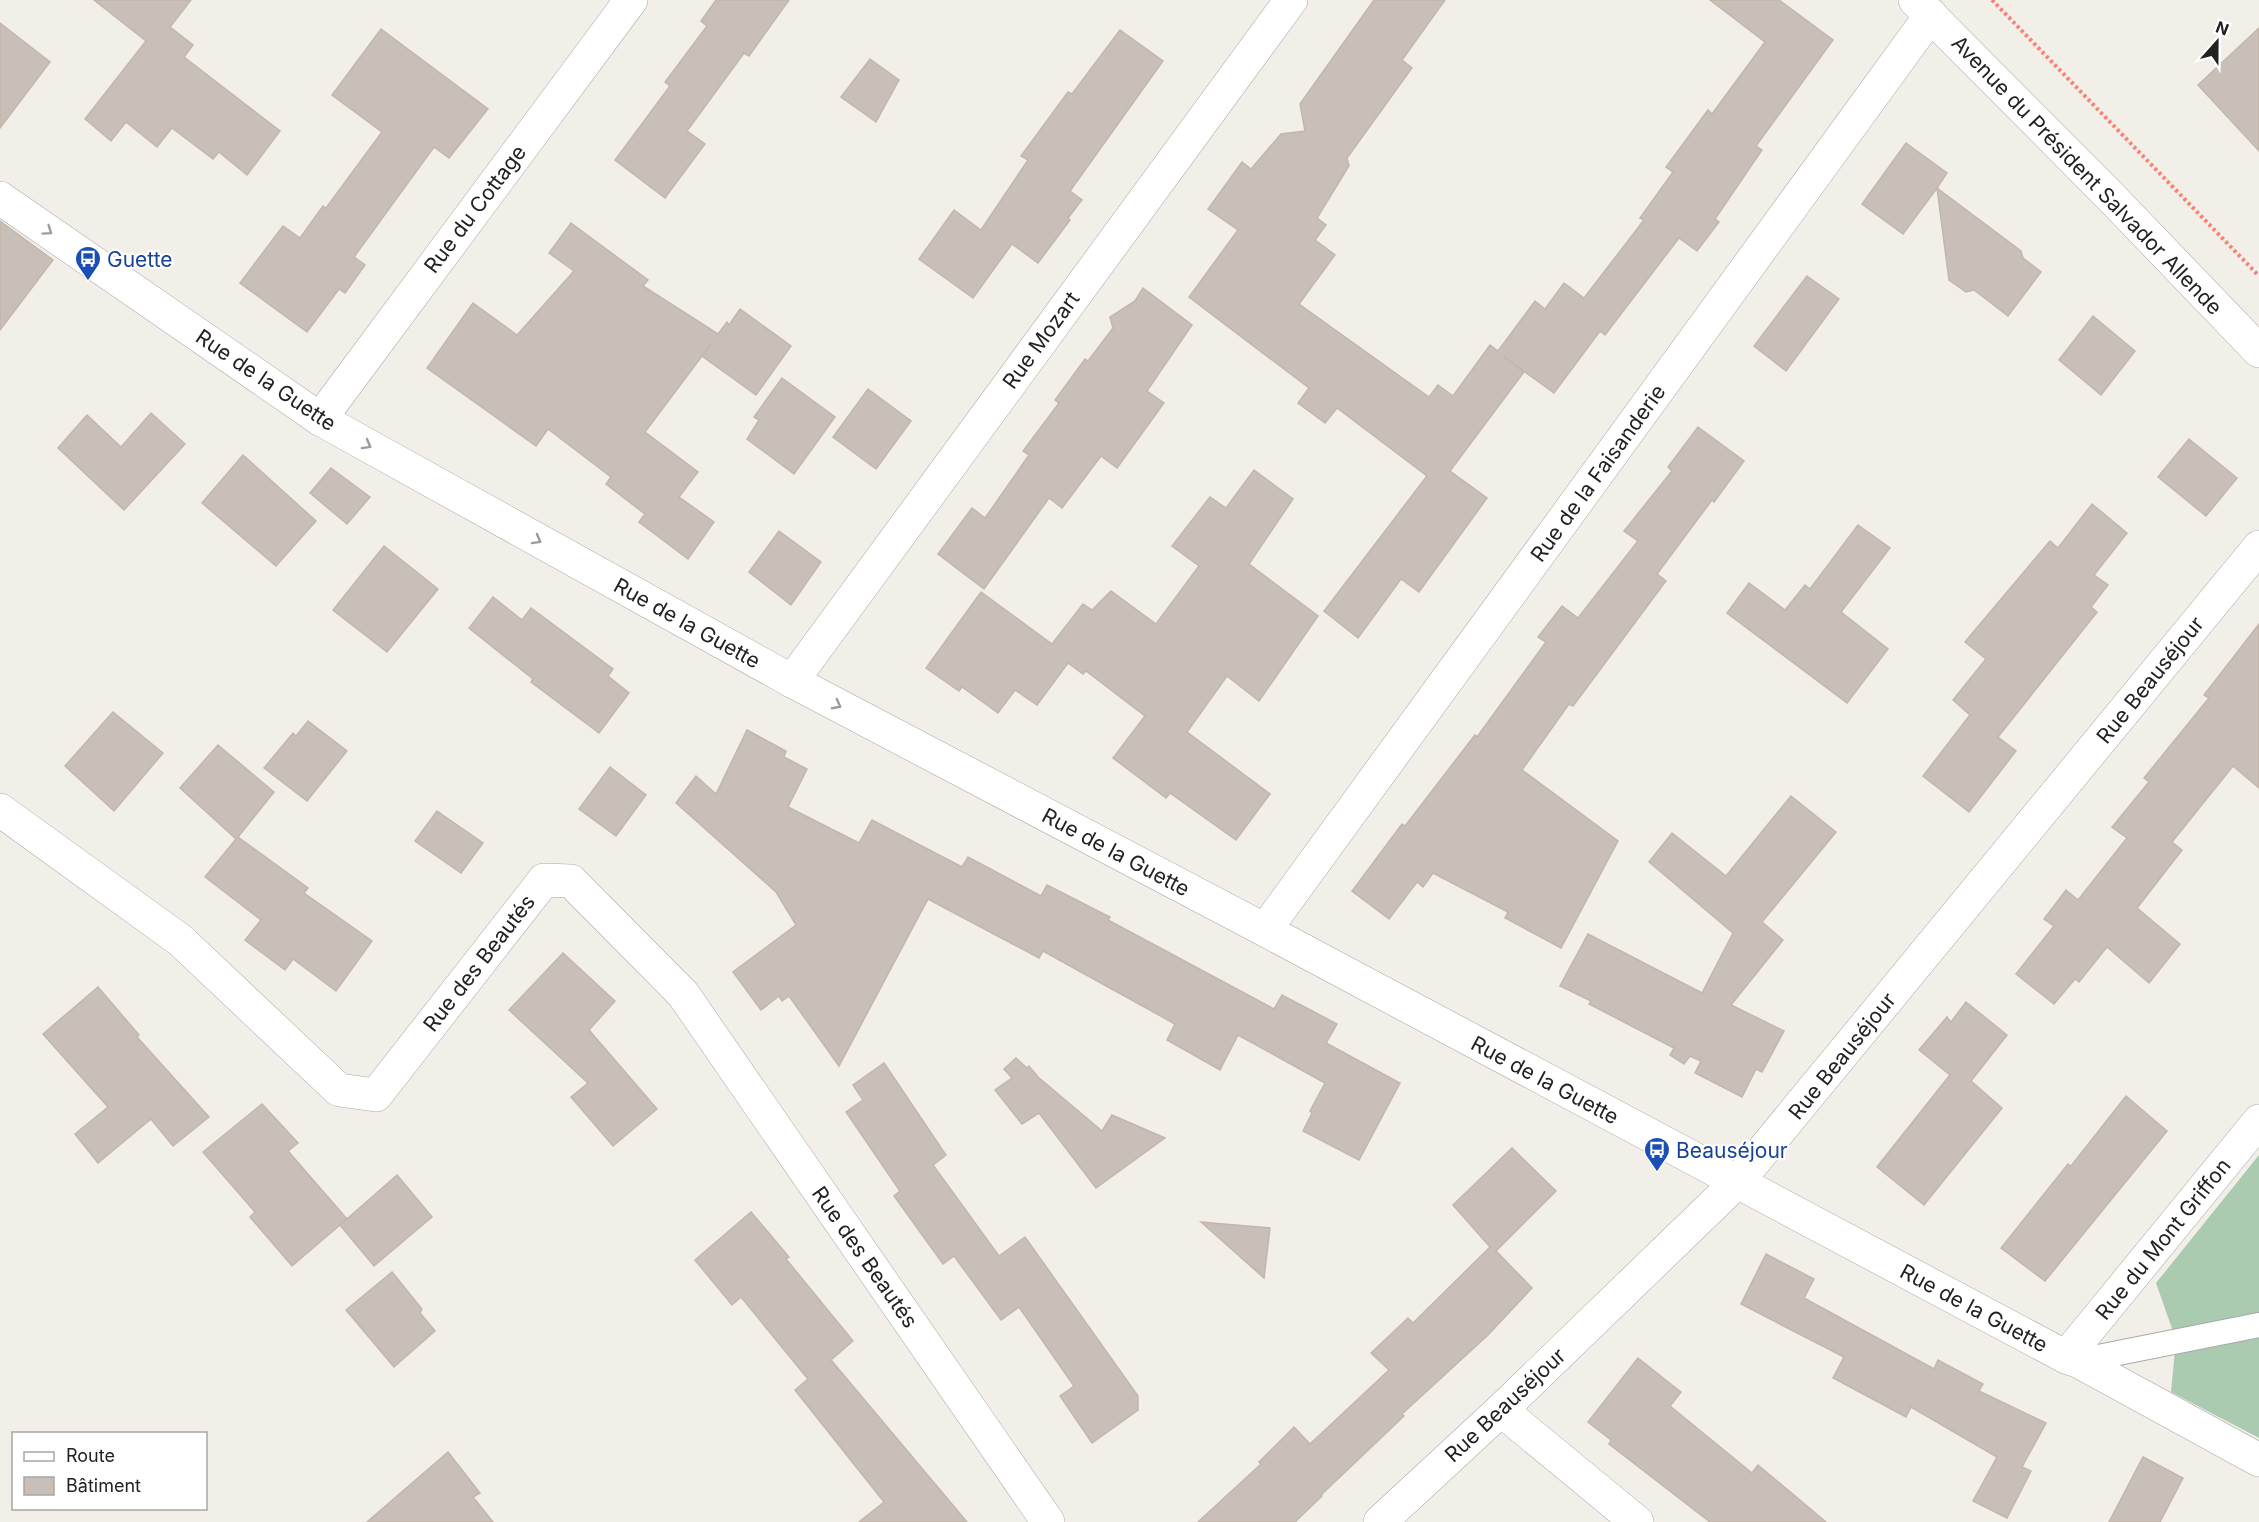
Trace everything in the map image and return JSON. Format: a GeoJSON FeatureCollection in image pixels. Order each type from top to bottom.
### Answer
{"type":"FeatureCollection","features":[{"type":"Feature","properties":{"kind":"street","name":"Rue du Cottage"},"geometry":{"type":"LineString","coordinates":[[320,419],[631,0]]}},
{"type":"Feature","properties":{"kind":"street","name":"Rue Mozart"},"geometry":{"type":"LineString","coordinates":[[792,681],[1291,0]]}},
{"type":"Feature","properties":{"kind":"street","name":"Avenue du Président Salvador Allende"},"geometry":{"type":"LineString","coordinates":[[1923,8],[2108,194],[2259,351]]}},
{"type":"Feature","properties":{"kind":"street","name":"Rue de la Faisanderie"},"geometry":{"type":"LineString","coordinates":[[1265,930],[1923,8]]}},
{"type":"Feature","properties":{"kind":"street","name":"Rue de la Guette"},"geometry":{"type":"LineString","coordinates":[[0,198],[320,419],[792,681],[1738,1181],[2259,1460]]}},
{"type":"Feature","properties":{"kind":"street","name":"Rue Beauséjour"},"geometry":{"type":"LineString","coordinates":[[1380,1522],[1501,1410],[1738,1181],[2259,547]]}},
{"type":"Feature","properties":{"kind":"street","name":"Rue des Beautés"},"geometry":{"type":"LineString","coordinates":[[0,810],[180,940],[339,1090],[376,1095],[544,880],[571,881],[683,994],[1048,1522]]}},
{"type":"Feature","properties":{"kind":"street","name":"Rue du Mont Griffon"},"geometry":{"type":"LineString","coordinates":[[2072,1359],[2259,1121]]}},
{"type":"Feature","properties":{"kind":"street"},"geometry":{"type":"LineString","coordinates":[[1501,1410],[1637,1522]]}},
{"type":"Feature","properties":{"kind":"lane"},"geometry":{"type":"LineString","coordinates":[[2072,1359],[2259,1324]]}},
{"type":"Feature","properties":{"kind":"path"},"geometry":{"type":"LineString","coordinates":[[1992,0],[2259,276]]}},
{"type":"Feature","properties":{"kind":"green space"},"geometry":{"type":"Polygon","coordinates":[[[2259,1155],[2259,1438],[2171,1392],[2176,1340],[2156,1283],[2259,1155]]]}},
{"type":"Feature","properties":{"kind":"building"},"geometry":{"type":"Polygon","coordinates":[[[94,0],[191,0],[170,27],[193,45],[184,57],[280,131],[247,175],[219,152],[213,159],[172,128],[157,147],[126,122],[111,141],[85,119],[146,41],[94,0]]]}},
{"type":"Feature","properties":{"kind":"building"},"geometry":{"type":"Polygon","coordinates":[[[716,0],[789,0],[749,56],[744,53],[687,131],[705,144],[665,198],[615,160],[670,86],[665,82],[707,26],[701,21],[716,0]]]}},
{"type":"Feature","properties":{"kind":"building"},"geometry":{"type":"Polygon","coordinates":[[[1374,0],[1445,0],[1402,60],[1412,68],[1347,158],[1349,166],[1317,218],[1326,225],[1315,240],[1335,255],[1299,304],[1429,397],[1438,385],[1453,396],[1490,345],[1498,351],[1535,301],[1545,309],[1564,283],[1584,298],[1644,220],[1640,218],[1673,172],[1666,167],[1708,110],[1712,114],[1765,42],[1710,0],[1779,0],[1833,40],[1756,146],[1762,150],[1715,219],[1719,222],[1697,251],[1679,238],[1605,335],[1600,331],[1554,393],[1503,356],[1524,372],[1450,471],[1487,498],[1419,592],[1401,579],[1358,638],[1324,611],[1427,476],[1337,408],[1325,423],[1298,403],[1309,388],[1189,297],[1238,230],[1208,209],[1242,162],[1251,169],[1281,134],[1305,131],[1300,104],[1374,0]]]}},
{"type":"Feature","properties":{"kind":"building"},"geometry":{"type":"Polygon","coordinates":[[[0,23],[50,62],[0,128],[0,23]]]}},
{"type":"Feature","properties":{"kind":"building"},"geometry":{"type":"Polygon","coordinates":[[[2259,28],[2259,151],[2198,85],[2259,28]]]}},
{"type":"Feature","properties":{"kind":"building"},"geometry":{"type":"Polygon","coordinates":[[[381,29],[488,109],[449,158],[434,147],[354,257],[365,265],[345,293],[339,289],[307,332],[240,283],[283,226],[300,238],[323,206],[326,208],[382,132],[332,95],[381,29]]]}},
{"type":"Feature","properties":{"kind":"building"},"geometry":{"type":"Polygon","coordinates":[[[1120,30],[1163,61],[1070,191],[1082,200],[1038,263],[1012,244],[973,298],[919,259],[954,210],[981,230],[1028,160],[1021,156],[1068,92],[1072,94],[1120,30]]]}},
{"type":"Feature","properties":{"kind":"building"},"geometry":{"type":"Polygon","coordinates":[[[870,59],[899,80],[876,122],[841,97],[870,59]]]}},
{"type":"Feature","properties":{"kind":"building"},"geometry":{"type":"Polygon","coordinates":[[[1906,143],[1947,173],[1903,234],[1862,204],[1906,143]]]}},
{"type":"Feature","properties":{"kind":"building"},"geometry":{"type":"Polygon","coordinates":[[[1937,188],[2021,251],[2023,258],[2041,272],[2008,316],[1974,290],[1966,292],[1949,280],[1937,188]]]}},
{"type":"Feature","properties":{"kind":"building"},"geometry":{"type":"Polygon","coordinates":[[[0,221],[53,260],[0,330],[0,221]]]}},
{"type":"Feature","properties":{"kind":"building"},"geometry":{"type":"Polygon","coordinates":[[[571,223],[648,280],[643,286],[718,334],[727,322],[729,325],[740,309],[791,346],[756,395],[702,356],[645,432],[698,472],[679,497],[714,522],[688,559],[639,522],[645,514],[606,484],[611,477],[548,429],[536,446],[427,368],[473,303],[517,335],[574,271],[549,253],[571,223]]]}},
{"type":"Feature","properties":{"kind":"building"},"geometry":{"type":"Polygon","coordinates":[[[1807,276],[1839,299],[1786,371],[1754,346],[1807,276]]]}},
{"type":"Feature","properties":{"kind":"building"},"geometry":{"type":"Polygon","coordinates":[[[1143,288],[1192,325],[1147,391],[1164,403],[1117,468],[1101,456],[1062,508],[1049,498],[984,589],[938,554],[972,508],[985,518],[1029,455],[1023,451],[1059,403],[1055,400],[1085,359],[1088,361],[1113,328],[1110,317],[1135,301],[1143,288]]]}},
{"type":"Feature","properties":{"kind":"building"},"geometry":{"type":"Polygon","coordinates":[[[2093,316],[2135,351],[2101,395],[2059,360],[2093,316]]]}},
{"type":"Feature","properties":{"kind":"building"},"geometry":{"type":"Polygon","coordinates":[[[782,378],[835,417],[794,474],[747,439],[759,420],[754,417],[782,378]]]}},
{"type":"Feature","properties":{"kind":"building"},"geometry":{"type":"Polygon","coordinates":[[[868,389],[911,421],[876,469],[833,437],[868,389]]]}},
{"type":"Feature","properties":{"kind":"building"},"geometry":{"type":"Polygon","coordinates":[[[151,413],[185,444],[124,510],[58,448],[87,415],[121,447],[151,413]]]}},
{"type":"Feature","properties":{"kind":"building"},"geometry":{"type":"Polygon","coordinates":[[[1698,427],[1744,461],[1657,574],[1666,581],[1573,706],[1569,704],[1522,770],[1618,841],[1561,948],[1505,918],[1508,912],[1433,873],[1423,887],[1417,882],[1389,919],[1352,891],[1402,824],[1405,826],[1475,735],[1477,737],[1546,642],[1538,637],[1562,606],[1578,618],[1638,541],[1624,531],[1672,471],[1668,467],[1698,427]]]}},
{"type":"Feature","properties":{"kind":"building"},"geometry":{"type":"Polygon","coordinates":[[[2189,439],[2237,478],[2206,516],[2158,477],[2189,439]]]}},
{"type":"Feature","properties":{"kind":"building"},"geometry":{"type":"Polygon","coordinates":[[[243,455],[316,521],[276,566],[202,503],[243,455]]]}},
{"type":"Feature","properties":{"kind":"building"},"geometry":{"type":"Polygon","coordinates":[[[331,468],[370,497],[347,524],[310,493],[331,468]]]}},
{"type":"Feature","properties":{"kind":"building"},"geometry":{"type":"Polygon","coordinates":[[[1254,470],[1293,499],[1249,564],[1318,616],[1259,701],[1227,676],[1187,732],[1270,794],[1236,840],[1170,793],[1166,798],[1113,758],[1145,716],[1086,671],[1083,674],[1068,663],[1037,705],[1015,690],[998,713],[962,687],[959,691],[926,668],[981,592],[1052,644],[1083,604],[1092,610],[1111,591],[1156,624],[1199,566],[1172,546],[1210,497],[1226,508],[1254,470]]]}},
{"type":"Feature","properties":{"kind":"building"},"geometry":{"type":"Polygon","coordinates":[[[2092,504],[2127,533],[2094,575],[2108,585],[2091,607],[2097,612],[1998,737],[2016,751],[1969,812],[1923,776],[1970,715],[1953,700],[1986,659],[1965,642],[2050,541],[2058,548],[2092,504]]]}},
{"type":"Feature","properties":{"kind":"building"},"geometry":{"type":"Polygon","coordinates":[[[1858,525],[1890,548],[1841,612],[1888,649],[1847,703],[1727,613],[1749,583],[1785,610],[1805,585],[1810,589],[1858,525]]]}},
{"type":"Feature","properties":{"kind":"building"},"geometry":{"type":"Polygon","coordinates":[[[779,531],[821,562],[791,605],[749,572],[779,531]]]}},
{"type":"Feature","properties":{"kind":"building"},"geometry":{"type":"Polygon","coordinates":[[[384,546],[438,589],[387,652],[333,610],[384,546]]]}},
{"type":"Feature","properties":{"kind":"building"},"geometry":{"type":"Polygon","coordinates":[[[493,597],[522,620],[531,608],[613,669],[608,676],[629,693],[599,733],[531,682],[533,679],[469,628],[493,597]]]}},
{"type":"Feature","properties":{"kind":"building"},"geometry":{"type":"Polygon","coordinates":[[[2259,624],[2259,788],[2233,766],[2172,842],[2182,850],[2137,908],[2180,944],[2149,983],[2107,947],[2079,982],[2075,979],[2054,1004],[2016,974],[2054,926],[2044,919],[2066,890],[2078,900],[2127,838],[2112,827],[2149,782],[2144,778],[2209,698],[2204,695],[2259,624]]]}},
{"type":"Feature","properties":{"kind":"building"},"geometry":{"type":"Polygon","coordinates":[[[113,712],[163,753],[114,811],[65,766],[113,712]]]}},
{"type":"Feature","properties":{"kind":"building"},"geometry":{"type":"Polygon","coordinates":[[[308,721],[347,751],[307,801],[264,768],[293,733],[296,736],[308,721]]]}},
{"type":"Feature","properties":{"kind":"building"},"geometry":{"type":"Polygon","coordinates":[[[747,730],[786,751],[784,757],[807,769],[788,807],[859,843],[872,820],[962,867],[968,857],[1041,896],[1047,885],[1110,917],[1108,920],[1274,1009],[1282,995],[1337,1024],[1326,1043],[1400,1083],[1359,1160],[1303,1131],[1312,1113],[1310,1111],[1325,1083],[1238,1035],[1220,1070],[1167,1040],[1175,1024],[1043,951],[1039,958],[928,899],[839,1066],[789,996],[782,1001],[779,996],[761,1010],[733,972],[796,925],[776,892],[676,803],[696,776],[716,794],[747,730]]]}},
{"type":"Feature","properties":{"kind":"building"},"geometry":{"type":"Polygon","coordinates":[[[218,745],[274,792],[238,837],[308,888],[304,893],[372,941],[336,991],[293,959],[285,970],[245,940],[261,920],[205,877],[236,839],[180,788],[218,745]]]}},
{"type":"Feature","properties":{"kind":"building"},"geometry":{"type":"Polygon","coordinates":[[[610,767],[646,795],[616,836],[579,809],[610,767]]]}},
{"type":"Feature","properties":{"kind":"building"},"geometry":{"type":"Polygon","coordinates":[[[1791,796],[1836,832],[1762,922],[1783,940],[1731,1005],[1784,1031],[1762,1072],[1756,1069],[1742,1097],[1695,1073],[1701,1061],[1690,1056],[1684,1064],[1670,1055],[1674,1048],[1589,1004],[1591,1001],[1560,986],[1588,934],[1702,993],[1733,933],[1649,862],[1672,833],[1726,876],[1791,796]]]}},
{"type":"Feature","properties":{"kind":"building"},"geometry":{"type":"Polygon","coordinates":[[[437,811],[483,843],[461,873],[415,841],[437,811]]]}},
{"type":"Feature","properties":{"kind":"building"},"geometry":{"type":"Polygon","coordinates":[[[563,953],[615,1001],[589,1030],[657,1109],[613,1146],[571,1097],[588,1083],[509,1010],[563,953]]]}},
{"type":"Feature","properties":{"kind":"building"},"geometry":{"type":"Polygon","coordinates":[[[98,987],[139,1035],[137,1037],[209,1117],[173,1146],[151,1119],[98,1163],[75,1134],[108,1107],[43,1034],[98,987]]]}},
{"type":"Feature","properties":{"kind":"building"},"geometry":{"type":"Polygon","coordinates":[[[1966,1002],[2007,1035],[1971,1081],[2002,1108],[1924,1205],[1877,1167],[1950,1075],[1919,1050],[1947,1017],[1951,1022],[1966,1002]]]}},
{"type":"Feature","properties":{"kind":"building"},"geometry":{"type":"Polygon","coordinates":[[[1016,1058],[1027,1068],[1029,1066],[1038,1077],[1102,1131],[1112,1115],[1165,1138],[1096,1188],[1039,1113],[1022,1124],[995,1090],[1012,1078],[1004,1069],[1016,1058]]]}},
{"type":"Feature","properties":{"kind":"building"},"geometry":{"type":"Polygon","coordinates":[[[884,1063],[946,1155],[933,1165],[999,1256],[1025,1237],[1138,1396],[1138,1410],[1092,1443],[1060,1396],[1074,1386],[1019,1307],[1001,1320],[954,1256],[943,1264],[894,1196],[900,1191],[846,1112],[863,1100],[853,1085],[884,1063]]]}},
{"type":"Feature","properties":{"kind":"building"},"geometry":{"type":"Polygon","coordinates":[[[2126,1096],[2167,1131],[2045,1281],[2001,1248],[2068,1164],[2071,1166],[2126,1096]]]}},
{"type":"Feature","properties":{"kind":"building"},"geometry":{"type":"Polygon","coordinates":[[[262,1104],[298,1143],[288,1151],[347,1219],[292,1266],[250,1217],[255,1212],[203,1152],[262,1104]]]}},
{"type":"Feature","properties":{"kind":"building"},"geometry":{"type":"Polygon","coordinates":[[[1512,1148],[1556,1191],[1496,1251],[1532,1288],[1488,1335],[1402,1414],[1404,1416],[1295,1522],[1198,1522],[1261,1464],[1259,1462],[1294,1427],[1310,1444],[1389,1370],[1371,1353],[1408,1318],[1413,1323],[1490,1247],[1453,1205],[1512,1148]]]}},
{"type":"Feature","properties":{"kind":"building"},"geometry":{"type":"Polygon","coordinates":[[[397,1175],[432,1217],[374,1266],[340,1225],[397,1175]]]}},
{"type":"Feature","properties":{"kind":"building"},"geometry":{"type":"Polygon","coordinates":[[[751,1212],[789,1257],[786,1259],[853,1341],[831,1360],[967,1522],[859,1522],[884,1502],[795,1390],[808,1379],[741,1297],[732,1305],[695,1260],[751,1212]]]}},
{"type":"Feature","properties":{"kind":"building"},"geometry":{"type":"Polygon","coordinates":[[[1201,1222],[1270,1228],[1264,1278],[1201,1222]]]}},
{"type":"Feature","properties":{"kind":"building"},"geometry":{"type":"Polygon","coordinates":[[[1766,1254],[1814,1279],[1804,1298],[1934,1369],[1938,1360],[1983,1384],[1979,1391],[2046,1423],[2022,1467],[2031,1471],[2007,1518],[1973,1501],[1997,1457],[1911,1407],[1906,1417],[1833,1378],[1844,1357],[1741,1304],[1766,1254]]]}},
{"type":"Feature","properties":{"kind":"building"},"geometry":{"type":"Polygon","coordinates":[[[392,1272],[422,1309],[420,1313],[435,1331],[394,1367],[346,1310],[392,1272]]]}},
{"type":"Feature","properties":{"kind":"building"},"geometry":{"type":"Polygon","coordinates":[[[1638,1358],[1681,1392],[1670,1406],[1752,1473],[1758,1465],[1826,1522],[1710,1522],[1609,1444],[1611,1440],[1588,1422],[1638,1358]]]}},
{"type":"Feature","properties":{"kind":"building"},"geometry":{"type":"Polygon","coordinates":[[[448,1452],[480,1493],[473,1497],[493,1522],[367,1522],[448,1452]]]}},
{"type":"Feature","properties":{"kind":"building"},"geometry":{"type":"Polygon","coordinates":[[[2143,1457],[2183,1478],[2160,1522],[2109,1522],[2143,1457]]]}},
{"type":"Feature","properties":{"kind":"place","name":"Guette"},"geometry":{"type":"Point","coordinates":[88,282]}},
{"type":"Feature","properties":{"kind":"place","name":"Beauséjour"},"geometry":{"type":"Point","coordinates":[1657,1173]}}]}
